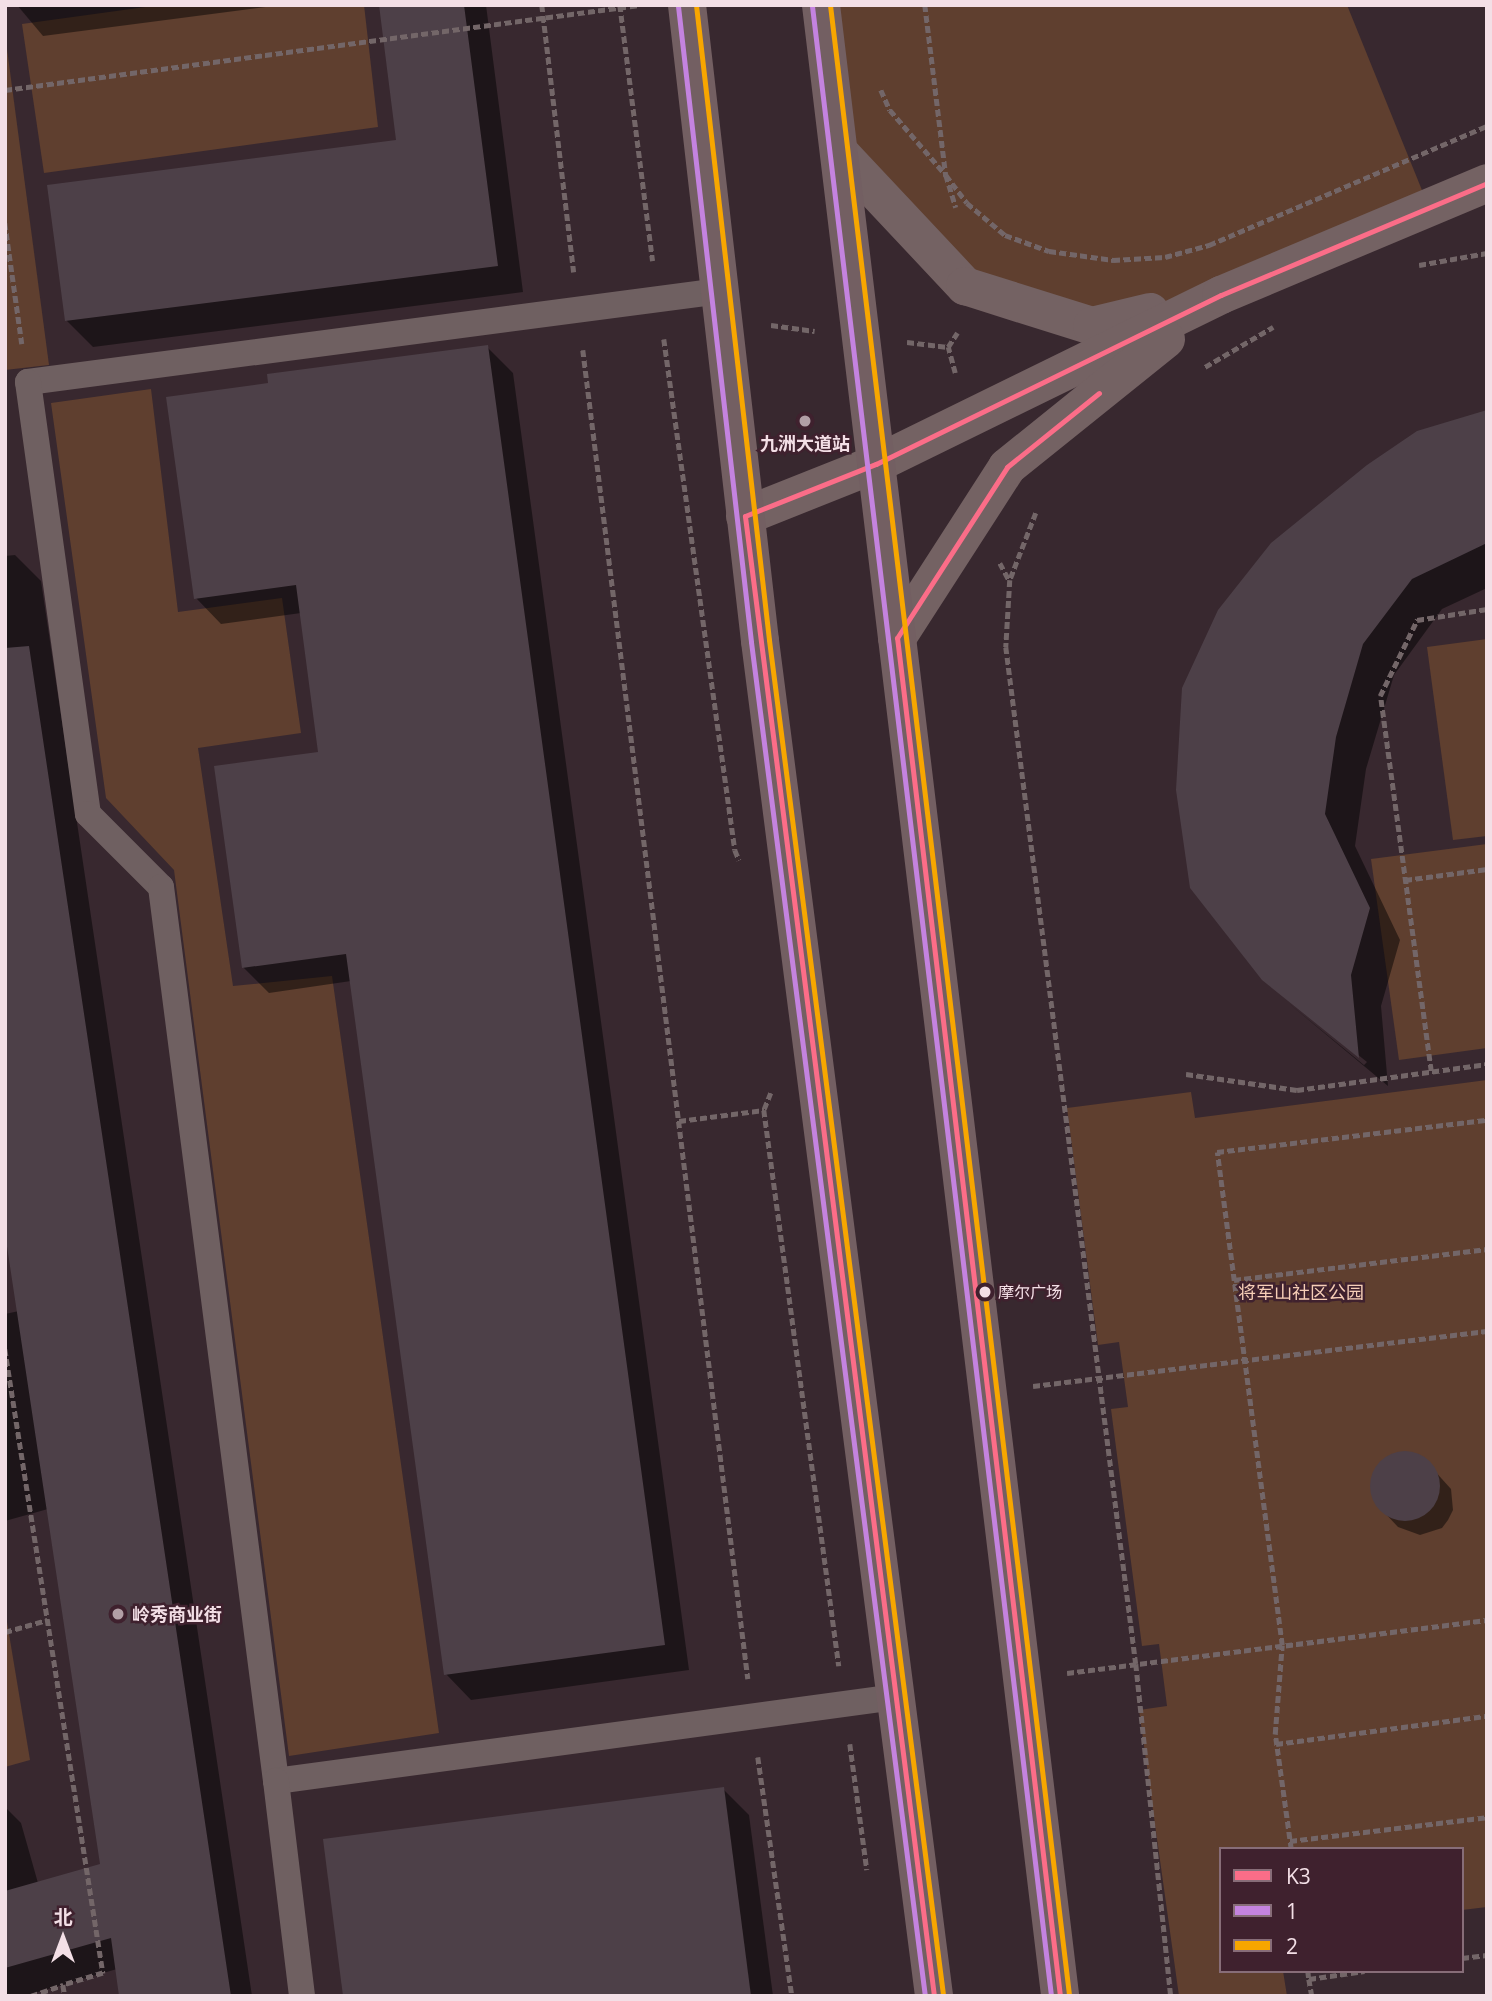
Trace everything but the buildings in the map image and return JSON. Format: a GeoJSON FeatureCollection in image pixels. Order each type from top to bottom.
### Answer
{"type":"FeatureCollection","features":[{"type":"Feature","properties":{"kind":"main road"},"geometry":{"type":"LineString","coordinates":[[687,5],[746,516],[934,1996]]}},
{"type":"Feature","properties":{"kind":"main road"},"geometry":{"type":"LineString","coordinates":[[821,5],[1060,1996]]}},
{"type":"Feature","properties":{"kind":"main road"},"geometry":{"type":"LineString","coordinates":[[840,153],[965,286],[1092,326],[1221,295]]}},
{"type":"Feature","properties":{"kind":"main road"},"geometry":{"type":"LineString","coordinates":[[746,516],[876,464],[1221,295],[1487,183]]}},
{"type":"Feature","properties":{"kind":"main road"},"geometry":{"type":"LineString","coordinates":[[897,638],[1007,467],[1221,295]]}},
{"type":"Feature","properties":{"kind":"lane"},"geometry":{"type":"LineString","coordinates":[[302,1996],[161,887],[88,814],[27,382],[657,299],[722,305]]}},
{"type":"Feature","properties":{"kind":"lane"},"geometry":{"type":"LineString","coordinates":[[276,1781],[896,1697]]}},
{"type":"Feature","properties":{"kind":"path"},"geometry":{"type":"LineString","coordinates":[[542,5],[752,1717],[792,1996]]}},
{"type":"Feature","properties":{"kind":"path"},"geometry":{"type":"LineString","coordinates":[[5,90],[639,5]]}},
{"type":"Feature","properties":{"kind":"path"},"geometry":{"type":"LineString","coordinates":[[925,5],[946,175]]}},
{"type":"Feature","properties":{"kind":"path"},"geometry":{"type":"LineString","coordinates":[[620,6],[657,299],[735,850],[740,863]]}},
{"type":"Feature","properties":{"kind":"path"},"geometry":{"type":"LineString","coordinates":[[879,86],[890,110],[967,203],[1005,235],[1049,251],[1113,260],[1165,257],[1209,246],[1487,126]]}},
{"type":"Feature","properties":{"kind":"path"},"geometry":{"type":"LineString","coordinates":[[5,223],[27,382]]}},
{"type":"Feature","properties":{"kind":"path"},"geometry":{"type":"LineString","coordinates":[[1405,268],[1487,253]]}},
{"type":"Feature","properties":{"kind":"path"},"geometry":{"type":"LineString","coordinates":[[722,305],[860,337],[948,347]]}},
{"type":"Feature","properties":{"kind":"path"},"geometry":{"type":"LineString","coordinates":[[1200,369],[1277,325]]}},
{"type":"Feature","properties":{"kind":"path"},"geometry":{"type":"LineString","coordinates":[[1037,509],[1010,580],[1006,647],[1097,1378],[1136,1664],[1171,1996]]}},
{"type":"Feature","properties":{"kind":"path"},"geometry":{"type":"LineString","coordinates":[[1431,1071],[1380,696],[1416,620],[1487,609]]}},
{"type":"Feature","properties":{"kind":"path"},"geometry":{"type":"LineString","coordinates":[[1405,880],[1487,869]]}},
{"type":"Feature","properties":{"kind":"path"},"geometry":{"type":"LineString","coordinates":[[1186,1074],[1297,1090],[1487,1064]]}},
{"type":"Feature","properties":{"kind":"path"},"geometry":{"type":"LineString","coordinates":[[772,1090],[764,1110],[868,1877]]}},
{"type":"Feature","properties":{"kind":"path"},"geometry":{"type":"LineString","coordinates":[[679,1121],[764,1110]]}},
{"type":"Feature","properties":{"kind":"path"},"geometry":{"type":"LineString","coordinates":[[1292,1847],[1276,1744],[1282,1645],[1217,1152],[1487,1120]]}},
{"type":"Feature","properties":{"kind":"path"},"geometry":{"type":"LineString","coordinates":[[1234,1280],[1487,1249]]}},
{"type":"Feature","properties":{"kind":"path"},"geometry":{"type":"LineString","coordinates":[[987,1391],[1487,1331]]}},
{"type":"Feature","properties":{"kind":"path"},"geometry":{"type":"LineString","coordinates":[[5,1349],[103,1973],[31,1996]]}},
{"type":"Feature","properties":{"kind":"path"},"geometry":{"type":"LineString","coordinates":[[5,1632],[47,1620]]}},
{"type":"Feature","properties":{"kind":"path"},"geometry":{"type":"LineString","coordinates":[[1022,1679],[1487,1620]]}},
{"type":"Feature","properties":{"kind":"path"},"geometry":{"type":"LineString","coordinates":[[1276,1744],[1487,1716]]}},
{"type":"Feature","properties":{"kind":"path"},"geometry":{"type":"LineString","coordinates":[[1290,1841],[1487,1817]]}},
{"type":"Feature","properties":{"kind":"path"},"geometry":{"type":"LineString","coordinates":[[1464,1958],[1487,1955]]}},
{"type":"Feature","properties":{"kind":"path"},"geometry":{"type":"LineString","coordinates":[[1308,1973],[1312,1996]]}},
{"type":"Feature","properties":{"kind":"path"},"geometry":{"type":"LineString","coordinates":[[1310,1979],[1350,1973]]}},
{"type":"Feature","properties":{"kind":"path"},"geometry":{"type":"LineString","coordinates":[[63,1985],[65,1996]]}},
{"type":"Feature","properties":{"kind":"green space"},"geometry":{"type":"Polygon","coordinates":[[[160,5],[364,5],[378,127],[44,173],[22,24],[160,5]]]}},
{"type":"Feature","properties":{"kind":"green space"},"geometry":{"type":"Polygon","coordinates":[[[825,5],[1347,5],[1428,205],[1220,291],[1092,321],[967,285],[843,150],[825,5]]]}},
{"type":"Feature","properties":{"kind":"green space"},"geometry":{"type":"Polygon","coordinates":[[[5,34],[49,365],[5,370],[5,34]]]}},
{"type":"Feature","properties":{"kind":"green space"},"geometry":{"type":"Polygon","coordinates":[[[151,389],[178,612],[282,598],[301,733],[198,748],[233,986],[332,976],[439,1733],[289,1756],[174,870],[106,798],[51,403],[151,389]]]}},
{"type":"Feature","properties":{"kind":"green space"},"geometry":{"type":"Polygon","coordinates":[[[1487,639],[1487,836],[1453,840],[1427,647],[1487,639]]]}},
{"type":"Feature","properties":{"kind":"green space"},"geometry":{"type":"Polygon","coordinates":[[[1487,844],[1487,1048],[1399,1060],[1371,859],[1487,844]]]}},
{"type":"Feature","properties":{"kind":"green space","name":"将军山社区公园"},"geometry":{"type":"Polygon","coordinates":[[[1487,1080],[1487,1907],[1464,1910],[1464,1847],[1219,1847],[1219,1973],[1283,1973],[1287,1996],[1179,1996],[1139,1710],[1167,1706],[1159,1644],[1142,1646],[1111,1409],[1128,1407],[1119,1342],[1098,1345],[1067,1108],[1191,1092],[1195,1118],[1487,1080]]]}},
{"type":"Feature","properties":{"kind":"green space"},"geometry":{"type":"Polygon","coordinates":[[[5,1610],[30,1760],[5,1767],[5,1610]]]}},
{"type":"Feature","properties":{"kind":"transit line","name":"2"},"geometry":{"type":"LineString","coordinates":[[696,5],[769,640],[943,1995]]}},
{"type":"Feature","properties":{"kind":"transit line","name":"2"},"geometry":{"type":"LineString","coordinates":[[830,5],[1069,1995]]}},
{"type":"Feature","properties":{"kind":"transit line","name":"1"},"geometry":{"type":"LineString","coordinates":[[678,6],[751,642],[925,1996]]}},
{"type":"Feature","properties":{"kind":"transit line","name":"1"},"geometry":{"type":"LineString","coordinates":[[812,6],[1051,1996]]}},
{"type":"Feature","properties":{"kind":"transit line","name":"K3"},"geometry":{"type":"LineString","coordinates":[[934,1996],[745,516],[876,464],[1221,295],[1487,183]]}},
{"type":"Feature","properties":{"kind":"transit line","name":"K3"},"geometry":{"type":"LineString","coordinates":[[1060,1996],[897,638],[1007,467],[1099,393]]}},
{"type":"Feature","properties":{"kind":"place","name":"九洲大道站"},"geometry":{"type":"Point","coordinates":[805,421]}},
{"type":"Feature","properties":{"kind":"place","name":"摩尔广场"},"geometry":{"type":"Point","coordinates":[985,1292]}},
{"type":"Feature","properties":{"kind":"place","name":"岭秀商业街"},"geometry":{"type":"Point","coordinates":[118,1614]}}]}
